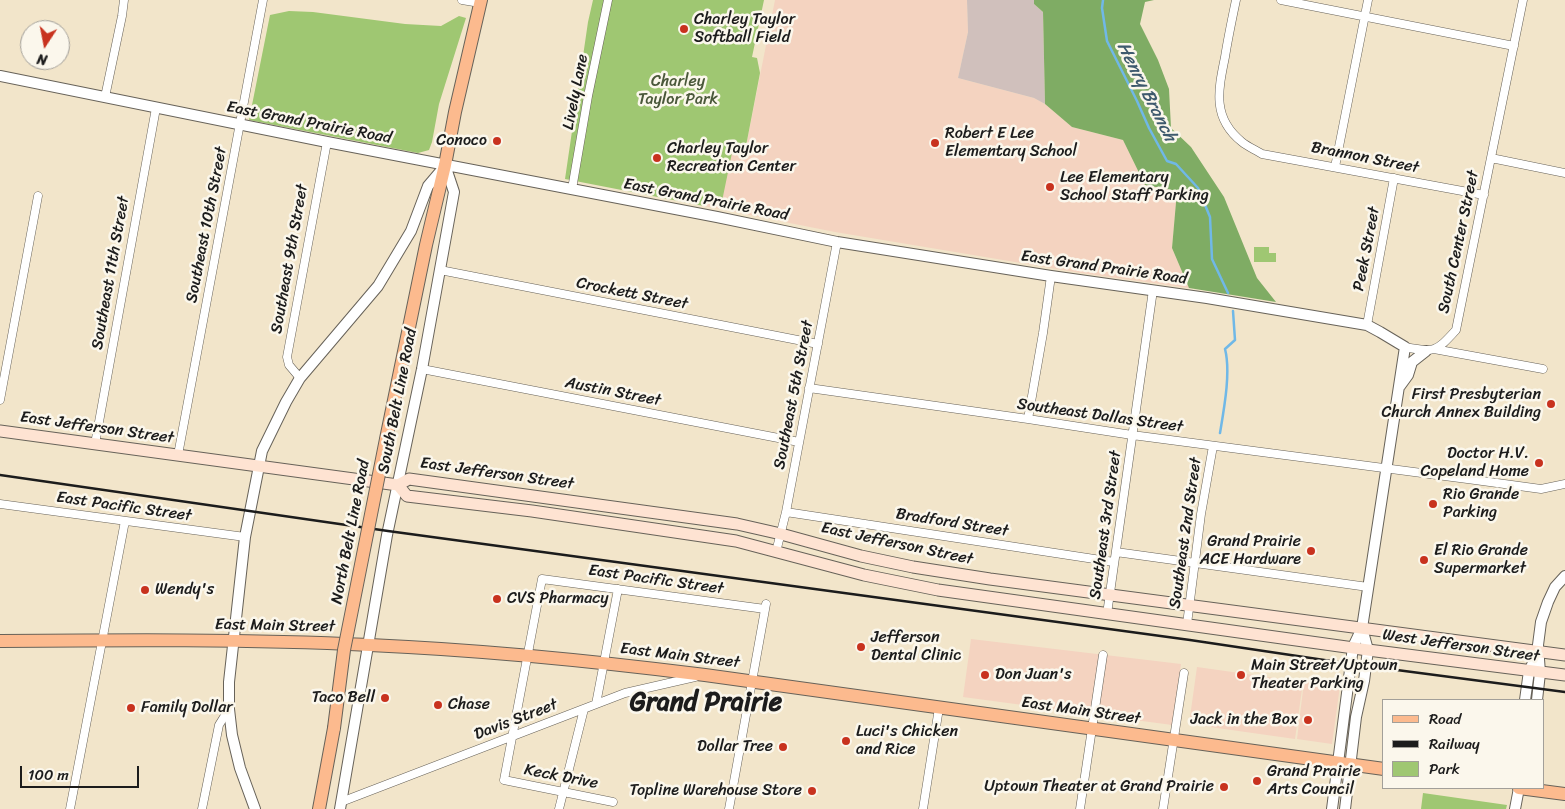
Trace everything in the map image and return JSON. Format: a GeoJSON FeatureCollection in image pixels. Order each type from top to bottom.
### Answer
{"type":"FeatureCollection","features":[{"type":"Feature","properties":{"kind":"main road","name":"South Belt Line Road"},"geometry":{"type":"LineString","coordinates":[[386,439],[427,237],[446,165],[455,112],[480,2]]}},
{"type":"Feature","properties":{"kind":"main road","name":"East Jefferson Street"},"geometry":{"type":"LineString","coordinates":[[0,431],[398,485],[409,479],[644,510],[737,524],[861,556],[929,569],[1056,588],[1362,628]]}},
{"type":"Feature","properties":{"kind":"main road","name":"North Belt Line Road"},"geometry":{"type":"LineString","coordinates":[[319,809],[334,728],[345,642],[386,439]]}},
{"type":"Feature","properties":{"kind":"main road","name":"East Jefferson Street"},"geometry":{"type":"LineString","coordinates":[[398,485],[406,496],[641,526],[736,541],[864,575],[923,587],[1353,647]]}},
{"type":"Feature","properties":{"kind":"main road"},"geometry":{"type":"LineString","coordinates":[[641,526],[644,510]]}},
{"type":"Feature","properties":{"kind":"main road"},"geometry":{"type":"LineString","coordinates":[[923,587],[929,569]]}},
{"type":"Feature","properties":{"kind":"main road"},"geometry":{"type":"LineString","coordinates":[[990,597],[993,579]]}},
{"type":"Feature","properties":{"kind":"main road"},"geometry":{"type":"LineString","coordinates":[[1054,606],[1056,588]]}},
{"type":"Feature","properties":{"kind":"main road","name":"West Jefferson Street"},"geometry":{"type":"LineString","coordinates":[[1362,628],[1565,655]]}},
{"type":"Feature","properties":{"kind":"main road","name":"East Main Street"},"geometry":{"type":"LineString","coordinates":[[0,641],[233,642],[367,645],[604,663],[704,675],[1382,769]]}},
{"type":"Feature","properties":{"kind":"main road","name":"West Jefferson Street"},"geometry":{"type":"LineString","coordinates":[[1353,647],[1565,675]]}},
{"type":"Feature","properties":{"kind":"main road"},"geometry":{"type":"LineString","coordinates":[[1527,789],[1565,794]]}},
{"type":"Feature","properties":{"kind":"street"},"geometry":{"type":"LineString","coordinates":[[105,97],[124,0]]}},
{"type":"Feature","properties":{"kind":"street","name":"Southeast 10th Street"},"geometry":{"type":"LineString","coordinates":[[178,455],[262,0]]}},
{"type":"Feature","properties":{"kind":"street"},"geometry":{"type":"LineString","coordinates":[[462,0],[480,2]]}},
{"type":"Feature","properties":{"kind":"street","name":"Lively Lane"},"geometry":{"type":"LineString","coordinates":[[572,189],[588,96],[608,0]]}},
{"type":"Feature","properties":{"kind":"street","name":"Brannon Street"},"geometry":{"type":"LineString","coordinates":[[1236,0],[1218,100],[1223,118],[1231,131],[1243,143],[1262,154],[1484,195]]}},
{"type":"Feature","properties":{"kind":"street"},"geometry":{"type":"LineString","coordinates":[[1281,0],[1514,46]]}},
{"type":"Feature","properties":{"kind":"street"},"geometry":{"type":"LineString","coordinates":[[1335,167],[1368,0]]}},
{"type":"Feature","properties":{"kind":"street","name":"South Center Street"},"geometry":{"type":"LineString","coordinates":[[1430,350],[1443,344],[1456,330],[1523,0]]}},
{"type":"Feature","properties":{"kind":"street","name":"East Grand Prairie Road"},"geometry":{"type":"LineString","coordinates":[[0,76],[837,242],[1225,301],[1367,326],[1405,347]]}},
{"type":"Feature","properties":{"kind":"street","name":"Southeast 11th Street"},"geometry":{"type":"LineString","coordinates":[[95,444],[156,108]]}},
{"type":"Feature","properties":{"kind":"street","name":"Southeast 9th Street"},"geometry":{"type":"LineString","coordinates":[[300,378],[289,365],[287,356],[327,142]]}},
{"type":"Feature","properties":{"kind":"street"},"geometry":{"type":"LineString","coordinates":[[1491,158],[1565,173]]}},
{"type":"Feature","properties":{"kind":"street"},"geometry":{"type":"LineString","coordinates":[[255,809],[240,768],[232,735],[229,708],[233,642],[245,537],[262,451],[300,378],[378,286],[411,231],[428,186],[446,165]]}},
{"type":"Feature","properties":{"kind":"street","name":"South Belt Line Road"},"geometry":{"type":"LineString","coordinates":[[367,645],[422,369],[454,192],[446,165]]}},
{"type":"Feature","properties":{"kind":"street","name":"Peek Street"},"geometry":{"type":"LineString","coordinates":[[1367,326],[1394,178]]}},
{"type":"Feature","properties":{"kind":"street"},"geometry":{"type":"LineString","coordinates":[[0,400],[38,196]]}},
{"type":"Feature","properties":{"kind":"street","name":"Southeast 5th Street"},"geometry":{"type":"LineString","coordinates":[[776,552],[786,512],[837,242]]}},
{"type":"Feature","properties":{"kind":"street","name":"Crockett Street"},"geometry":{"type":"LineString","coordinates":[[440,270],[818,344]]}},
{"type":"Feature","properties":{"kind":"street"},"geometry":{"type":"LineString","coordinates":[[1028,419],[1044,333],[1051,276]]}},
{"type":"Feature","properties":{"kind":"street","name":"Southeast 3rd Street"},"geometry":{"type":"LineString","coordinates":[[1107,614],[1153,290]]}},
{"type":"Feature","properties":{"kind":"street"},"geometry":{"type":"LineString","coordinates":[[1345,809],[1345,764],[1353,647],[1362,628],[1405,347],[1543,368]]}},
{"type":"Feature","properties":{"kind":"street"},"geometry":{"type":"LineString","coordinates":[[1398,389],[1408,375],[1412,362],[1430,350]]}},
{"type":"Feature","properties":{"kind":"street","name":"Austin Street"},"geometry":{"type":"LineString","coordinates":[[422,369],[799,442]]}},
{"type":"Feature","properties":{"kind":"street","name":"Southeast Dallas Street"},"geometry":{"type":"LineString","coordinates":[[810,388],[1132,435],[1541,489],[1565,484]]}},
{"type":"Feature","properties":{"kind":"street","name":"Southeast 2nd Street"},"geometry":{"type":"LineString","coordinates":[[1187,624],[1212,446]]}},
{"type":"Feature","properties":{"kind":"street","name":"East Pacific Street"},"geometry":{"type":"LineString","coordinates":[[0,504],[245,537]]}},
{"type":"Feature","properties":{"kind":"street","name":"Bradford Street"},"geometry":{"type":"LineString","coordinates":[[786,512],[1114,562]]}},
{"type":"Feature","properties":{"kind":"street"},"geometry":{"type":"LineString","coordinates":[[70,809],[125,521]]}},
{"type":"Feature","properties":{"kind":"street"},"geometry":{"type":"LineString","coordinates":[[1116,552],[1368,587]]}},
{"type":"Feature","properties":{"kind":"street"},"geometry":{"type":"LineString","coordinates":[[1537,699],[1535,672],[1541,622],[1555,587],[1565,576]]}},
{"type":"Feature","properties":{"kind":"street","name":"East Pacific Street"},"geometry":{"type":"LineString","coordinates":[[527,656],[542,578],[766,606],[751,682]]}},
{"type":"Feature","properties":{"kind":"street"},"geometry":{"type":"LineString","coordinates":[[596,704],[618,588]]}},
{"type":"Feature","properties":{"kind":"street"},"geometry":{"type":"LineString","coordinates":[[1332,809],[1345,764],[1364,681],[1368,650],[1362,628]]}},
{"type":"Feature","properties":{"kind":"street"},"geometry":{"type":"LineString","coordinates":[[340,806],[367,645]]}},
{"type":"Feature","properties":{"kind":"street"},"geometry":{"type":"LineString","coordinates":[[1080,809],[1103,655]]}},
{"type":"Feature","properties":{"kind":"street"},"geometry":{"type":"LineString","coordinates":[[512,736],[527,656]]}},
{"type":"Feature","properties":{"kind":"street"},"geometry":{"type":"LineString","coordinates":[[1524,699],[1535,672]]}},
{"type":"Feature","properties":{"kind":"street"},"geometry":{"type":"LineString","coordinates":[[1163,809],[1184,673]]}},
{"type":"Feature","properties":{"kind":"street","name":"Davis Street"},"geometry":{"type":"LineString","coordinates":[[340,806],[624,693],[704,675]]}},
{"type":"Feature","properties":{"kind":"street"},"geometry":{"type":"LineString","coordinates":[[729,809],[751,682]]}},
{"type":"Feature","properties":{"kind":"street"},"geometry":{"type":"LineString","coordinates":[[202,809],[219,724],[229,708]]}},
{"type":"Feature","properties":{"kind":"street"},"geometry":{"type":"LineString","coordinates":[[923,809],[939,708]]}},
{"type":"Feature","properties":{"kind":"street"},"geometry":{"type":"LineString","coordinates":[[559,809],[584,709]]}},
{"type":"Feature","properties":{"kind":"street","name":"Keck Drive"},"geometry":{"type":"LineString","coordinates":[[512,736],[504,780],[613,802]]}},
{"type":"Feature","properties":{"kind":"street"},"geometry":{"type":"LineString","coordinates":[[1515,809],[1519,789]]}},
{"type":"Feature","properties":{"kind":"shaded area","name":"Robert E Lee Elementary School"},"geometry":{"type":"Polygon","coordinates":[[[775,0],[967,0],[968,32],[958,78],[1034,98],[1045,104],[1072,127],[1123,140],[1145,185],[1177,191],[1172,248],[1189,288],[1081,273],[835,232],[704,206],[716,160],[726,149],[746,146],[775,0]]]}},
{"type":"Feature","properties":{"kind":"shaded area"},"geometry":{"type":"Polygon","coordinates":[[[967,0],[1034,0],[1034,4],[1043,12],[1045,104],[1034,98],[958,78],[968,32],[967,0]]]}},
{"type":"Feature","properties":{"kind":"shaded area"},"geometry":{"type":"Polygon","coordinates":[[[971,639],[1181,664],[1172,725],[963,697],[971,639]]]}},
{"type":"Feature","properties":{"kind":"shaded area"},"geometry":{"type":"Polygon","coordinates":[[[1197,667],[1303,682],[1295,739],[1189,724],[1197,667]]]}},
{"type":"Feature","properties":{"kind":"shaded area"},"geometry":{"type":"Polygon","coordinates":[[[1304,682],[1340,686],[1332,744],[1297,739],[1304,682]]]}},
{"type":"Feature","properties":{"kind":"green space","name":"Charley Taylor Park"},"geometry":{"type":"Polygon","coordinates":[[[593,0],[764,0],[752,57],[757,58],[760,73],[746,146],[733,148],[721,206],[705,203],[704,206],[565,179],[588,22],[593,0]]]}},
{"type":"Feature","properties":{"kind":"green space"},"geometry":{"type":"Polygon","coordinates":[[[1034,0],[1154,0],[1145,2],[1140,24],[1158,60],[1169,89],[1171,128],[1191,147],[1224,197],[1257,278],[1276,302],[1189,288],[1172,248],[1177,191],[1145,185],[1123,140],[1072,127],[1045,104],[1043,12],[1034,4],[1034,0]]]}},
{"type":"Feature","properties":{"kind":"green space"},"geometry":{"type":"Polygon","coordinates":[[[289,11],[313,12],[405,24],[441,26],[459,16],[466,18],[439,104],[429,150],[418,153],[249,120],[270,15],[289,11]]]}},
{"type":"Feature","properties":{"kind":"green space"},"geometry":{"type":"Polygon","coordinates":[[[1254,247],[1269,247],[1269,253],[1276,253],[1276,262],[1254,262],[1254,247]]]}},
{"type":"Feature","properties":{"kind":"green space"},"geometry":{"type":"Polygon","coordinates":[[[1423,793],[1507,805],[1506,809],[1421,809],[1423,793]]]}},
{"type":"Feature","properties":{"kind":"waterway","name":"Henry Branch"},"geometry":{"type":"LineString","coordinates":[[1103,0],[1102,8],[1107,41],[1149,128],[1167,161],[1176,164],[1198,188],[1210,217],[1212,259],[1228,293]]}},
{"type":"Feature","properties":{"kind":"waterway","name":"Henry Branch"},"geometry":{"type":"LineString","coordinates":[[1220,433],[1227,379],[1225,349],[1235,340],[1233,311]]}},
{"type":"Feature","properties":{"kind":"railway"},"geometry":{"type":"LineString","coordinates":[[0,475],[388,531],[1565,692]]}},
{"type":"Feature","properties":{"kind":"place","name":"Charley Taylor Softball Field"},"geometry":{"type":"Point","coordinates":[684,29]}},
{"type":"Feature","properties":{"kind":"place","name":"Conoco"},"geometry":{"type":"Point","coordinates":[497,141]}},
{"type":"Feature","properties":{"kind":"place","name":"Robert E Lee Elementary School"},"geometry":{"type":"Point","coordinates":[935,143]}},
{"type":"Feature","properties":{"kind":"place","name":"Charley Taylor Recreation Center"},"geometry":{"type":"Point","coordinates":[657,158]}},
{"type":"Feature","properties":{"kind":"place","name":"Lee Elementary School Staff Parking"},"geometry":{"type":"Point","coordinates":[1050,187]}},
{"type":"Feature","properties":{"kind":"place","name":"First Presbyterian Church Annex Building"},"geometry":{"type":"Point","coordinates":[1551,404]}},
{"type":"Feature","properties":{"kind":"place","name":"Doctor H.V. Copeland Home"},"geometry":{"type":"Point","coordinates":[1539,463]}},
{"type":"Feature","properties":{"kind":"place","name":"Rio Grande Parking"},"geometry":{"type":"Point","coordinates":[1433,504]}},
{"type":"Feature","properties":{"kind":"place","name":"Grand Prairie ACE Hardware"},"geometry":{"type":"Point","coordinates":[1311,551]}},
{"type":"Feature","properties":{"kind":"place","name":"El Rio Grande Supermarket"},"geometry":{"type":"Point","coordinates":[1424,560]}},
{"type":"Feature","properties":{"kind":"place","name":"Wendy's"},"geometry":{"type":"Point","coordinates":[145,590]}},
{"type":"Feature","properties":{"kind":"place","name":"CVS Pharmacy"},"geometry":{"type":"Point","coordinates":[497,599]}},
{"type":"Feature","properties":{"kind":"place","name":"Jefferson Dental Clinic"},"geometry":{"type":"Point","coordinates":[861,647]}},
{"type":"Feature","properties":{"kind":"place","name":"Don Juan's"},"geometry":{"type":"Point","coordinates":[985,675]}},
{"type":"Feature","properties":{"kind":"place","name":"Main Street/Uptown Theater Parking"},"geometry":{"type":"Point","coordinates":[1241,675]}},
{"type":"Feature","properties":{"kind":"place","name":"Taco Bell"},"geometry":{"type":"Point","coordinates":[385,698]}},
{"type":"Feature","properties":{"kind":"place","name":"Chase"},"geometry":{"type":"Point","coordinates":[438,705]}},
{"type":"Feature","properties":{"kind":"place","name":"Family Dollar"},"geometry":{"type":"Point","coordinates":[131,708]}},
{"type":"Feature","properties":{"kind":"place","name":"Jack in the Box"},"geometry":{"type":"Point","coordinates":[1308,720]}},
{"type":"Feature","properties":{"kind":"place","name":"Luci's Chicken and Rice"},"geometry":{"type":"Point","coordinates":[846,741]}},
{"type":"Feature","properties":{"kind":"place","name":"Dollar Tree"},"geometry":{"type":"Point","coordinates":[783,747]}},
{"type":"Feature","properties":{"kind":"place","name":"Grand Prairie Arts Council"},"geometry":{"type":"Point","coordinates":[1257,781]}},
{"type":"Feature","properties":{"kind":"place","name":"Uptown Theater at Grand Prairie"},"geometry":{"type":"Point","coordinates":[1224,787]}},
{"type":"Feature","properties":{"kind":"place","name":"Topline Warehouse Store"},"geometry":{"type":"Point","coordinates":[812,791]}},
{"type":"Feature","properties":{"kind":"district","name":"Grand Prairie"},"geometry":{"type":"Point","coordinates":[706,703]}}]}
